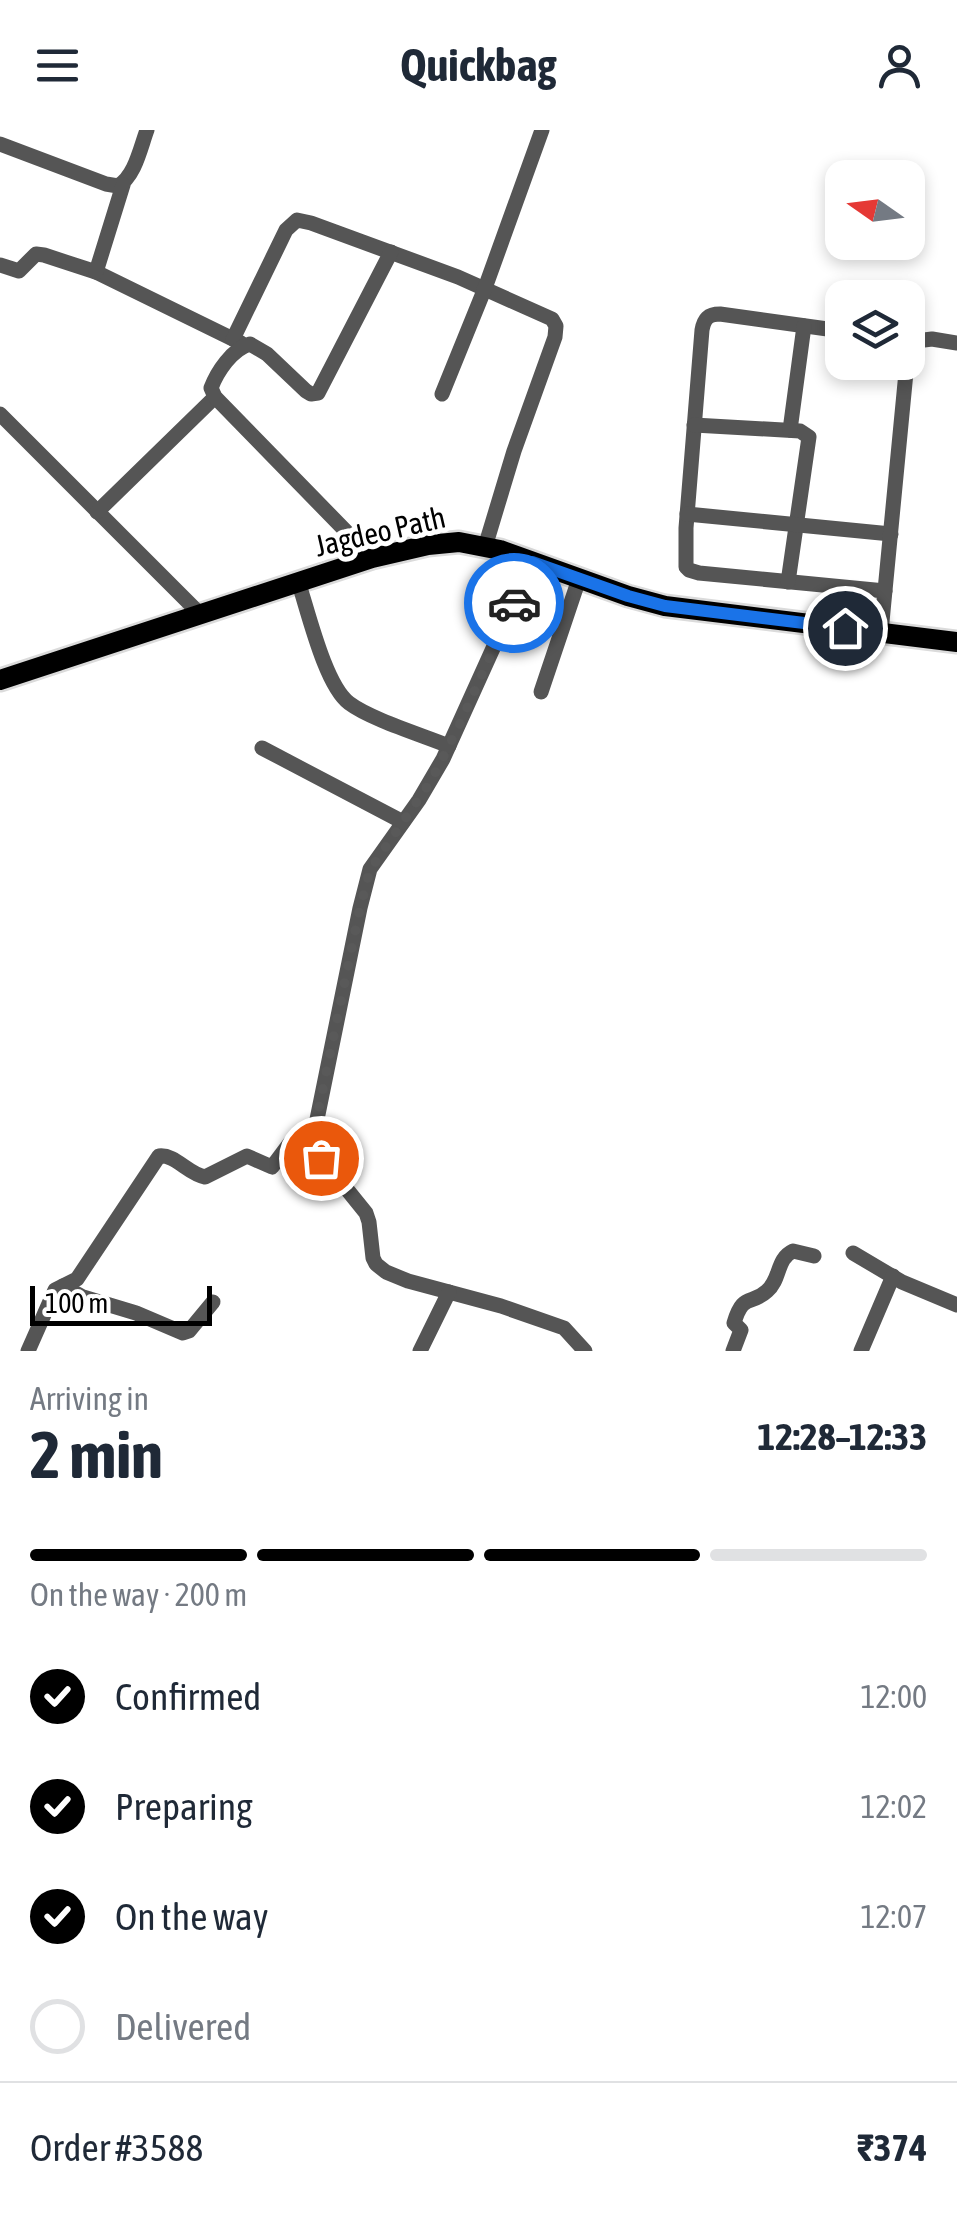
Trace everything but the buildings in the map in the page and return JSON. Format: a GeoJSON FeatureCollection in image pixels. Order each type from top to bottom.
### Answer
{"type":"FeatureCollection","features":[{"type":"Feature","properties":{"kind":"main road","name":"Jagdeo Path"},"geometry":{"type":"LineString","coordinates":[[0,680],[372,558],[459,542],[500,550],[665,606],[957,642]]}},
{"type":"Feature","properties":{"kind":"street"},"geometry":{"type":"LineString","coordinates":[[96,272],[123,185],[147,130]]}},
{"type":"Feature","properties":{"kind":"street"},"geometry":{"type":"LineString","coordinates":[[442,394],[542,130]]}},
{"type":"Feature","properties":{"kind":"street"},"geometry":{"type":"LineString","coordinates":[[1,148],[106,184],[123,185]]}},
{"type":"Feature","properties":{"kind":"street"},"geometry":{"type":"LineString","coordinates":[[372,558],[215,398],[211,388],[236,352],[286,230],[294,221],[311,222],[485,288],[548,316],[556,326],[485,547]]}},
{"type":"Feature","properties":{"kind":"street"},"geometry":{"type":"LineString","coordinates":[[0,265],[18,270],[39,254],[96,272],[239,342],[260,348],[312,394],[318,393],[391,252]]}},
{"type":"Feature","properties":{"kind":"street"},"geometry":{"type":"LineString","coordinates":[[825,329],[720,314],[706,318],[694,426],[686,562],[688,570],[698,573],[885,591]]}},
{"type":"Feature","properties":{"kind":"street"},"geometry":{"type":"LineString","coordinates":[[790,430],[804,326]]}},
{"type":"Feature","properties":{"kind":"street"},"geometry":{"type":"LineString","coordinates":[[925,340],[957,343]]}},
{"type":"Feature","properties":{"kind":"street"},"geometry":{"type":"LineString","coordinates":[[881,632],[905,380]]}},
{"type":"Feature","properties":{"kind":"street"},"geometry":{"type":"LineString","coordinates":[[98,512],[215,398]]}},
{"type":"Feature","properties":{"kind":"street"},"geometry":{"type":"LineString","coordinates":[[0,414],[199,613]]}},
{"type":"Feature","properties":{"kind":"street"},"geometry":{"type":"LineString","coordinates":[[694,426],[790,430],[804,433],[809,440],[788,582]]}},
{"type":"Feature","properties":{"kind":"street"},"geometry":{"type":"LineString","coordinates":[[687,514],[891,534]]}},
{"type":"Feature","properties":{"kind":"street"},"geometry":{"type":"LineString","coordinates":[[532,562],[431,781],[368,878],[314,1143],[316,1152],[366,1213],[376,1264],[386,1272],[564,1328],[584,1351]]}},
{"type":"Feature","properties":{"kind":"street"},"geometry":{"type":"LineString","coordinates":[[542,692],[579,579]]}},
{"type":"Feature","properties":{"kind":"street"},"geometry":{"type":"LineString","coordinates":[[298,581],[330,678],[339,694],[365,712],[449,746]]}},
{"type":"Feature","properties":{"kind":"street"},"geometry":{"type":"LineString","coordinates":[[262,748],[402,822]]}},
{"type":"Feature","properties":{"kind":"street"},"geometry":{"type":"LineString","coordinates":[[28,1351],[55,1290],[77,1280],[160,1155],[205,1178],[248,1156],[272,1167],[290,1143],[316,1152]]}},
{"type":"Feature","properties":{"kind":"street"},"geometry":{"type":"LineString","coordinates":[[733,1351],[742,1330],[734,1319],[745,1302],[768,1290],[783,1257],[793,1250],[814,1256]]}},
{"type":"Feature","properties":{"kind":"street"},"geometry":{"type":"LineString","coordinates":[[853,1253],[922,1292],[957,1305]]}},
{"type":"Feature","properties":{"kind":"street"},"geometry":{"type":"LineString","coordinates":[[861,1351],[893,1276]]}},
{"type":"Feature","properties":{"kind":"street"},"geometry":{"type":"LineString","coordinates":[[63,1286],[183,1333],[213,1302]]}},
{"type":"Feature","properties":{"kind":"street"},"geometry":{"type":"LineString","coordinates":[[420,1351],[449,1292]]}},
{"type":"Feature","properties":{"kind":"way so far"},"geometry":{"type":"LineString","coordinates":[[321,1158],[314,1148],[314,1132],[370,870],[431,781],[514,603]]}},
{"type":"Feature","properties":{"kind":"route"},"geometry":{"type":"LineString","coordinates":[[514,603],[532,562],[665,606],[845,628]]}}]}
